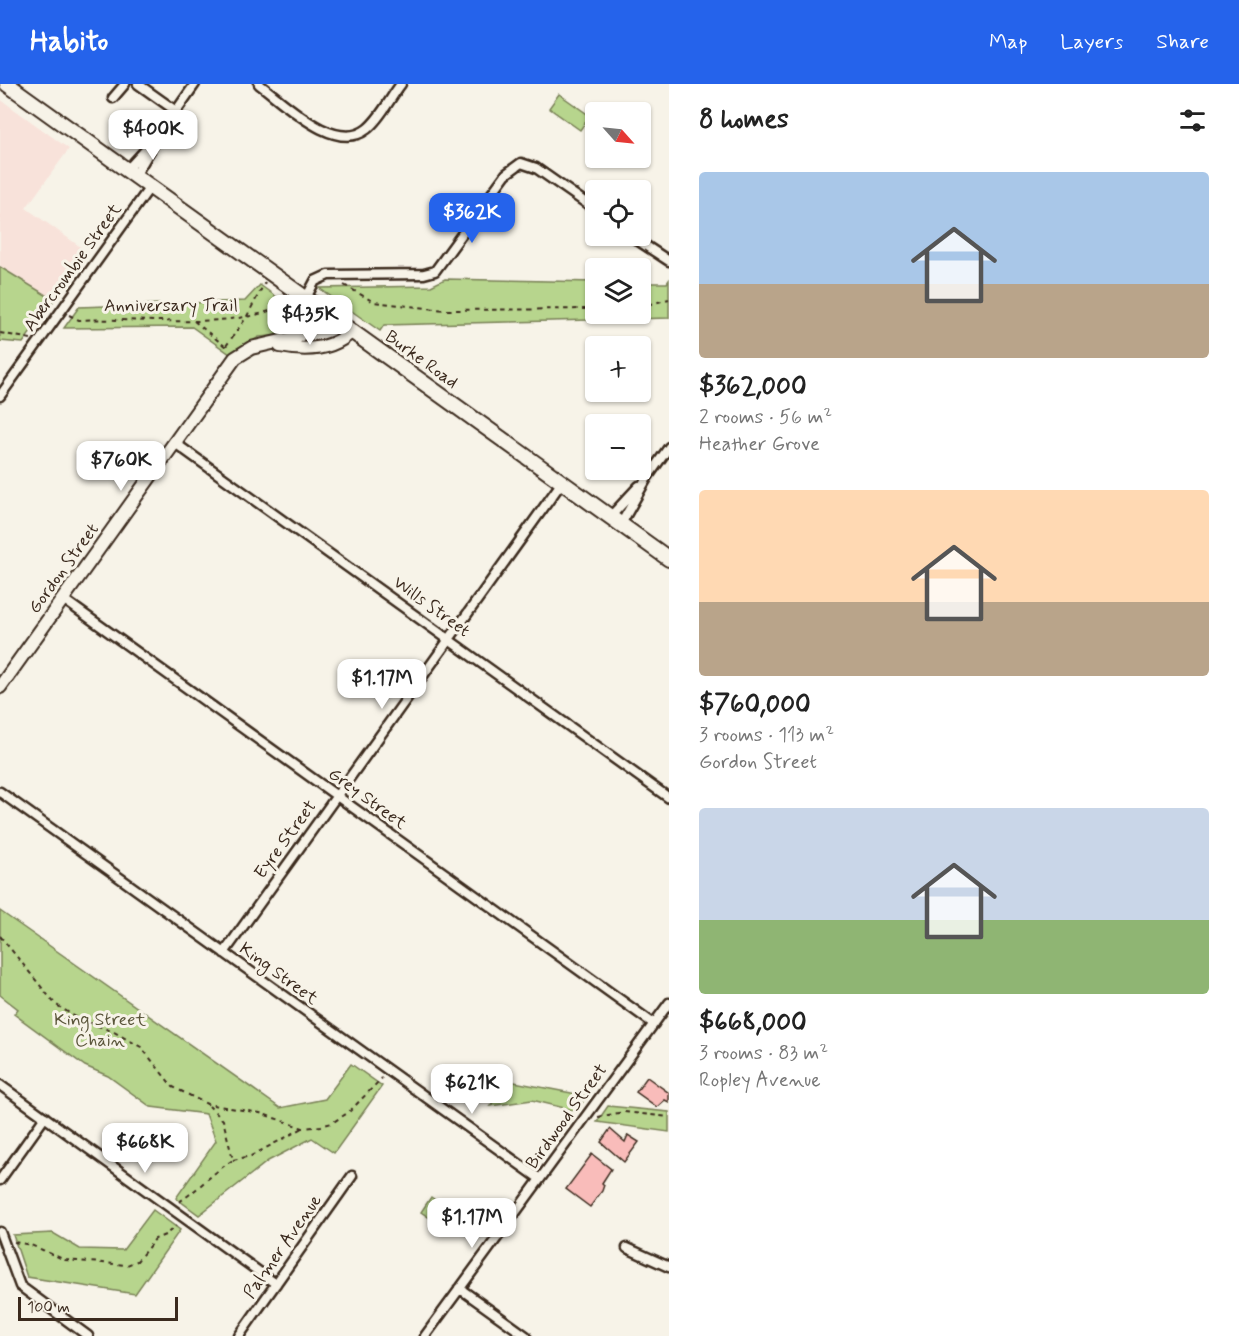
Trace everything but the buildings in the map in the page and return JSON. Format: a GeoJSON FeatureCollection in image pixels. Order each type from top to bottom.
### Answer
{"type":"FeatureCollection","features":[{"type":"Feature","properties":{"kind":"main road","name":"Burke Road"},"geometry":{"type":"LineString","coordinates":[[7,84],[669,559]]}},
{"type":"Feature","properties":{"kind":"street"},"geometry":{"type":"LineString","coordinates":[[113,98],[125,84]]}},
{"type":"Feature","properties":{"kind":"street"},"geometry":{"type":"LineString","coordinates":[[138,84],[176,111]]}},
{"type":"Feature","properties":{"kind":"street"},"geometry":{"type":"LineString","coordinates":[[131,173],[195,84]]}},
{"type":"Feature","properties":{"kind":"street"},"geometry":{"type":"LineString","coordinates":[[259,84],[323,130],[343,137],[360,133],[371,125],[401,84]]}},
{"type":"Feature","properties":{"kind":"street"},"geometry":{"type":"LineString","coordinates":[[300,294],[315,281],[328,275],[424,274],[435,271],[506,174],[521,163],[536,168],[585,202]]}},
{"type":"Feature","properties":{"kind":"street","name":"Abercrombie Street"},"geometry":{"type":"LineString","coordinates":[[0,396],[150,186]]}},
{"type":"Feature","properties":{"kind":"street"},"geometry":{"type":"LineString","coordinates":[[647,246],[669,261]]}},
{"type":"Feature","properties":{"kind":"street","name":"Gordon Street"},"geometry":{"type":"LineString","coordinates":[[0,687],[236,358],[251,348],[298,337],[321,309]]}},
{"type":"Feature","properties":{"kind":"street","name":"Gordon Street"},"geometry":{"type":"LineString","coordinates":[[274,344],[290,348],[327,346],[340,341],[352,331]]}},
{"type":"Feature","properties":{"kind":"street","name":"Wills Street"},"geometry":{"type":"LineString","coordinates":[[175,442],[669,798]]}},
{"type":"Feature","properties":{"kind":"street"},"geometry":{"type":"LineString","coordinates":[[651,472],[669,447]]}},
{"type":"Feature","properties":{"kind":"street"},"geometry":{"type":"LineString","coordinates":[[616,520],[646,480]]}},
{"type":"Feature","properties":{"kind":"street"},"geometry":{"type":"LineString","coordinates":[[616,520],[646,480]]}},
{"type":"Feature","properties":{"kind":"street","name":"Eyre Street"},"geometry":{"type":"LineString","coordinates":[[224,953],[562,482]]}},
{"type":"Feature","properties":{"kind":"street","name":"Grey Street"},"geometry":{"type":"LineString","coordinates":[[63,599],[654,1024]]}},
{"type":"Feature","properties":{"kind":"street","name":"King Street"},"geometry":{"type":"LineString","coordinates":[[0,792],[540,1179]]}},
{"type":"Feature","properties":{"kind":"street","name":"Birdwood Street"},"geometry":{"type":"LineString","coordinates":[[425,1336],[669,1003]]}},
{"type":"Feature","properties":{"kind":"street"},"geometry":{"type":"LineString","coordinates":[[0,1085],[276,1284]]}},
{"type":"Feature","properties":{"kind":"street"},"geometry":{"type":"LineString","coordinates":[[0,1180],[45,1117]]}},
{"type":"Feature","properties":{"kind":"street","name":"Palmer Avenue"},"geometry":{"type":"LineString","coordinates":[[239,1336],[352,1176]]}},
{"type":"Feature","properties":{"kind":"street"},"geometry":{"type":"LineString","coordinates":[[0,1232],[20,1286],[88,1336]]}},
{"type":"Feature","properties":{"kind":"street"},"geometry":{"type":"LineString","coordinates":[[627,1248],[669,1267]]}},
{"type":"Feature","properties":{"kind":"street"},"geometry":{"type":"LineString","coordinates":[[459,1288],[526,1336]]}},
{"type":"Feature","properties":{"kind":"path"},"geometry":{"type":"LineString","coordinates":[[226,346],[246,318],[270,272]]}},
{"type":"Feature","properties":{"kind":"path"},"geometry":{"type":"LineString","coordinates":[[328,275],[368,300],[386,304],[457,311],[585,309]]}},
{"type":"Feature","properties":{"kind":"path","name":"Anniversary Trail"},"geometry":{"type":"LineString","coordinates":[[62,310],[79,320],[246,318],[279,308],[300,294]]}},
{"type":"Feature","properties":{"kind":"path"},"geometry":{"type":"LineString","coordinates":[[651,304],[669,298]]}},
{"type":"Feature","properties":{"kind":"path"},"geometry":{"type":"LineString","coordinates":[[194,320],[226,346],[236,358]]}},
{"type":"Feature","properties":{"kind":"path"},"geometry":{"type":"LineString","coordinates":[[0,333],[39,341]]}},
{"type":"Feature","properties":{"kind":"path"},"geometry":{"type":"LineString","coordinates":[[0,936],[55,1004],[77,1018],[114,1032],[141,1047],[173,1087],[207,1104],[260,1113],[303,1128]]}},
{"type":"Feature","properties":{"kind":"path"},"geometry":{"type":"LineString","coordinates":[[179,1202],[196,1191],[214,1172],[233,1160],[251,1156],[303,1128],[332,1123],[340,1118],[378,1080]]}},
{"type":"Feature","properties":{"kind":"path"},"geometry":{"type":"LineString","coordinates":[[207,1104],[223,1120],[233,1160]]}},
{"type":"Feature","properties":{"kind":"path"},"geometry":{"type":"LineString","coordinates":[[590,1112],[603,1118],[624,1112],[669,1117]]}},
{"type":"Feature","properties":{"kind":"path"},"geometry":{"type":"LineString","coordinates":[[4,1245],[23,1242],[65,1260],[127,1265],[137,1261],[155,1239],[165,1235],[176,1226]]}},
{"type":"Feature","properties":{"kind":"shaded area"},"geometry":{"type":"Polygon","coordinates":[[[0,99],[69,149],[26,208],[89,253],[54,300],[0,267],[0,99]]]}},
{"type":"Feature","properties":{"kind":"green space"},"geometry":{"type":"Polygon","coordinates":[[[559,94],[585,112],[585,123],[580,130],[549,108],[559,94]]]}},
{"type":"Feature","properties":{"kind":"green space"},"geometry":{"type":"Polygon","coordinates":[[[0,267],[54,300],[23,343],[0,341],[0,267]]]}},
{"type":"Feature","properties":{"kind":"green space"},"geometry":{"type":"Polygon","coordinates":[[[445,279],[585,282],[585,320],[384,325],[380,331],[319,288],[431,286],[445,279]]]}},
{"type":"Feature","properties":{"kind":"green space"},"geometry":{"type":"Polygon","coordinates":[[[669,280],[669,318],[651,318],[651,283],[667,283],[669,280]]]}},
{"type":"Feature","properties":{"kind":"green space"},"geometry":{"type":"Polygon","coordinates":[[[260,285],[307,319],[295,334],[259,337],[230,354],[192,327],[64,328],[79,307],[245,301],[260,285]]]}},
{"type":"Feature","properties":{"kind":"green space","name":"King Street Chain"},"geometry":{"type":"Polygon","coordinates":[[[0,911],[280,1108],[325,1099],[351,1064],[382,1086],[334,1153],[312,1138],[268,1161],[199,1215],[176,1198],[216,1141],[206,1114],[151,1107],[108,1076],[85,1066],[14,1014],[18,1009],[0,995],[0,911]]]}},
{"type":"Feature","properties":{"kind":"green space"},"geometry":{"type":"Polygon","coordinates":[[[509,1081],[587,1096],[576,1111],[532,1100],[490,1106],[509,1081]]]}},
{"type":"Feature","properties":{"kind":"green space"},"geometry":{"type":"Polygon","coordinates":[[[608,1106],[669,1112],[669,1132],[597,1122],[608,1106]]]}},
{"type":"Feature","properties":{"kind":"green space"},"geometry":{"type":"Polygon","coordinates":[[[431,1197],[462,1219],[452,1233],[421,1212],[431,1197]]]}},
{"type":"Feature","properties":{"kind":"green space"},"geometry":{"type":"Polygon","coordinates":[[[153,1210],[180,1230],[135,1294],[27,1277],[13,1235],[53,1233],[80,1249],[123,1250],[153,1210]]]}}]}
